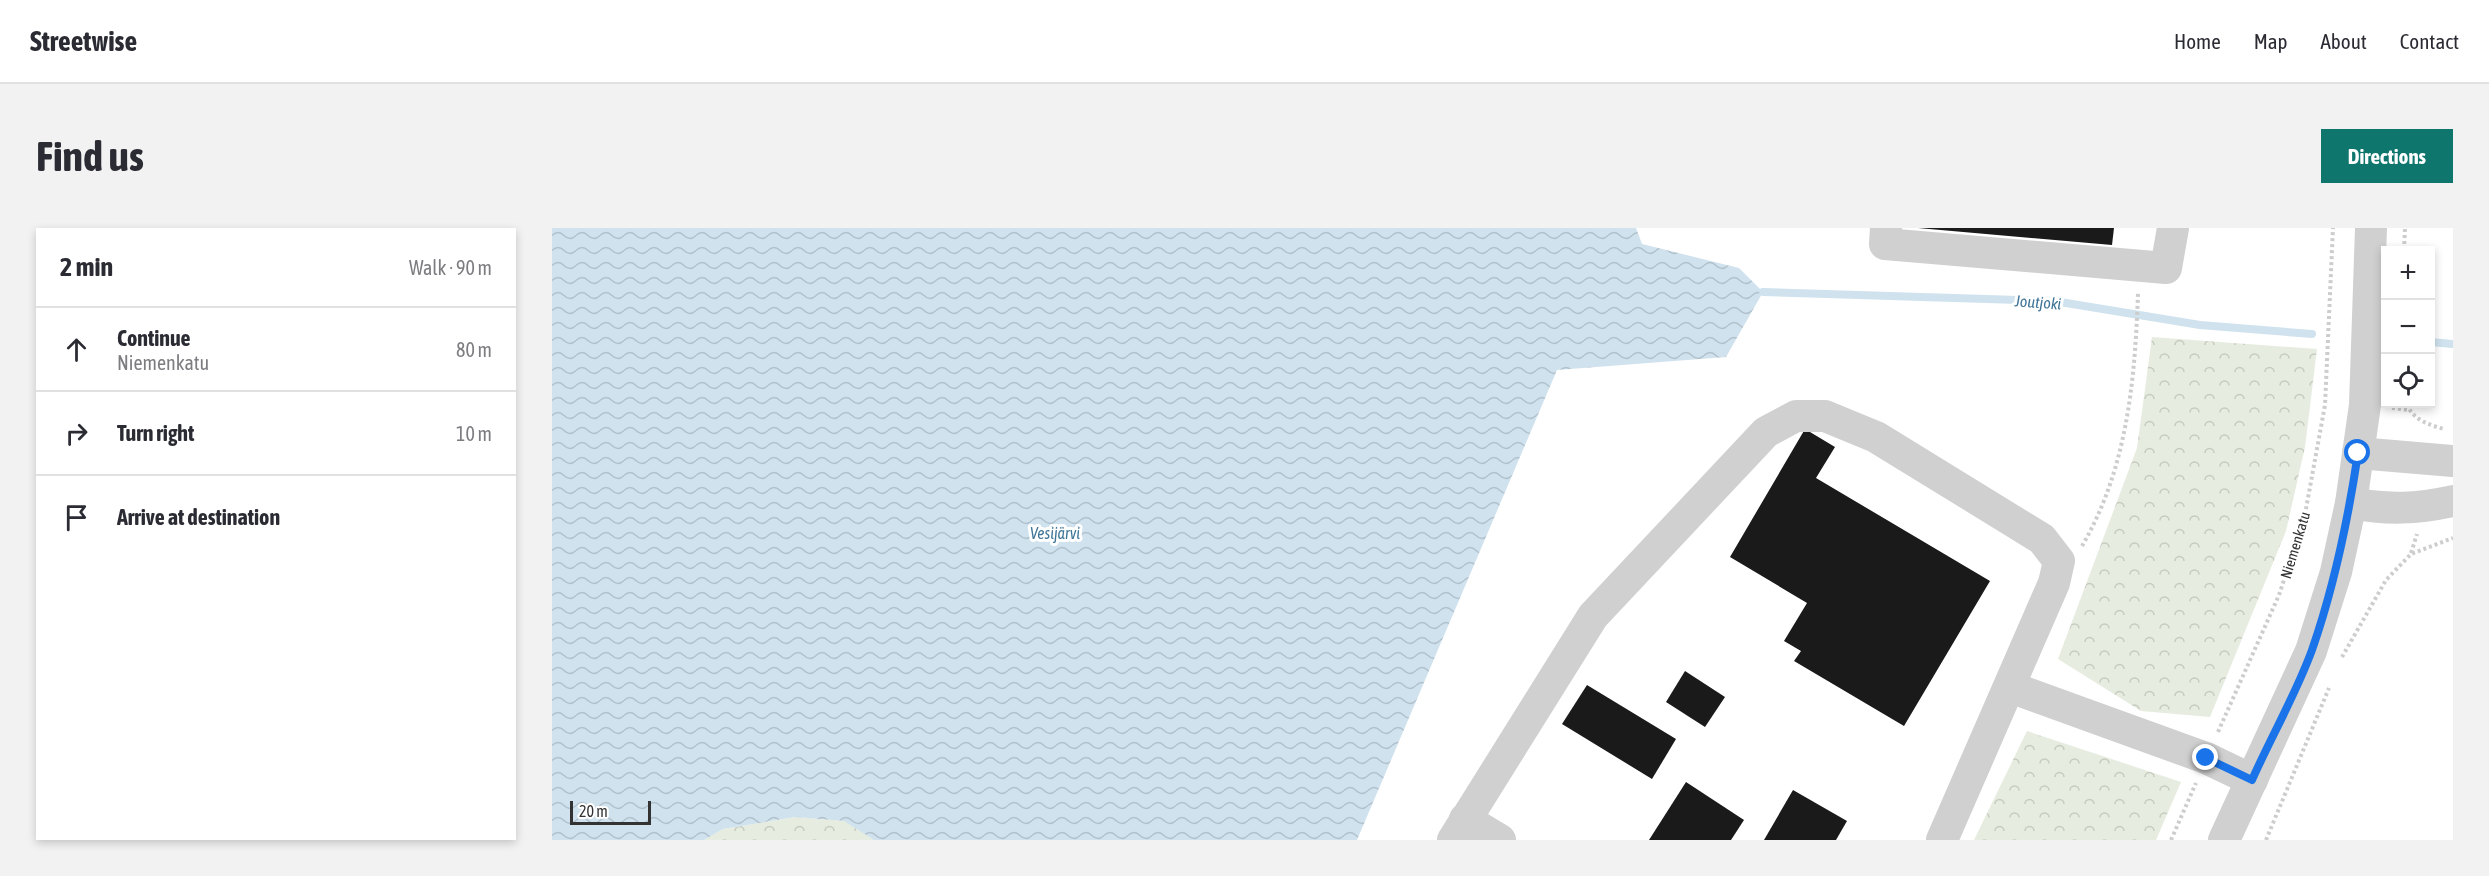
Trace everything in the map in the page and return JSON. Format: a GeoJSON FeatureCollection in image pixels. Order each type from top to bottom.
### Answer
{"type":"FeatureCollection","features":[{"type":"Feature","properties":{"kind":"street"},"geometry":{"type":"LineString","coordinates":[[1886,228],[1885,244],[2166,268],[2174,228]]}},
{"type":"Feature","properties":{"kind":"street"},"geometry":{"type":"LineString","coordinates":[[2224,840],[2311,651],[2336,572],[2351,503],[2365,405],[2371,228]]}},
{"type":"Feature","properties":{"kind":"street"},"geometry":{"type":"LineString","coordinates":[[1500,840],[1459,830],[1593,616],[1766,432],[1796,416],[1825,416],[1876,437],[2042,539],[2059,561],[2054,583],[1942,840]]}},
{"type":"Feature","properties":{"kind":"street"},"geometry":{"type":"LineString","coordinates":[[2358,453],[2453,461]]}},
{"type":"Feature","properties":{"kind":"street"},"geometry":{"type":"LineString","coordinates":[[2351,503],[2381,509],[2421,508],[2453,501]]}},
{"type":"Feature","properties":{"kind":"street"},"geometry":{"type":"LineString","coordinates":[[2010,687],[2206,758],[2252,780]]}},
{"type":"Feature","properties":{"kind":"path","name":"Niemenkatu"},"geometry":{"type":"LineString","coordinates":[[2171,840],[2279,595],[2304,520],[2325,405],[2332,228]]}},
{"type":"Feature","properties":{"kind":"path"},"geometry":{"type":"LineString","coordinates":[[2404,246],[2405,228]]}},
{"type":"Feature","properties":{"kind":"path"},"geometry":{"type":"LineString","coordinates":[[2059,561],[2078,553],[2095,524],[2121,454],[2137,330],[2138,299]]}},
{"type":"Feature","properties":{"kind":"path"},"geometry":{"type":"LineString","coordinates":[[2408,408],[2427,424],[2453,431]]}},
{"type":"Feature","properties":{"kind":"path"},"geometry":{"type":"LineString","coordinates":[[2338,667],[2386,580],[2411,554],[2453,538]]}},
{"type":"Feature","properties":{"kind":"path"},"geometry":{"type":"LineString","coordinates":[[2266,840],[2333,678]]}},
{"type":"Feature","properties":{"kind":"green space"},"geometry":{"type":"Polygon","coordinates":[[[2152,337],[2317,349],[2305,447],[2286,531],[2210,717],[2141,711],[2058,659],[2137,448],[2152,337]]]}},
{"type":"Feature","properties":{"kind":"green space"},"geometry":{"type":"Polygon","coordinates":[[[2027,731],[2181,782],[2156,840],[1974,840],[2027,731]]]}},
{"type":"Feature","properties":{"kind":"green space"},"geometry":{"type":"Polygon","coordinates":[[[795,817],[845,821],[874,840],[704,840],[723,829],[795,817]]]}},
{"type":"Feature","properties":{"kind":"water","name":"Vesijärvi"},"geometry":{"type":"Polygon","coordinates":[[[552,228],[1636,228],[1642,244],[1739,268],[1763,292],[1726,357],[1557,370],[1357,840],[874,840],[844,821],[795,817],[723,829],[704,840],[552,840],[552,228]]]}},
{"type":"Feature","properties":{"kind":"building"},"geometry":{"type":"Polygon","coordinates":[[[1918,228],[2114,228],[2112,245],[1918,228]]]}},
{"type":"Feature","properties":{"kind":"building"},"geometry":{"type":"Polygon","coordinates":[[[1805,429],[1835,447],[1816,478],[1990,581],[1904,726],[1794,661],[1801,651],[1784,641],[1807,603],[1730,557],[1805,429]]]}},
{"type":"Feature","properties":{"kind":"building"},"geometry":{"type":"Polygon","coordinates":[[[1685,671],[1725,697],[1705,727],[1666,702],[1685,671]]]}},
{"type":"Feature","properties":{"kind":"building"},"geometry":{"type":"Polygon","coordinates":[[[1587,685],[1676,739],[1652,779],[1562,724],[1587,685]]]}},
{"type":"Feature","properties":{"kind":"building"},"geometry":{"type":"Polygon","coordinates":[[[1686,782],[1744,820],[1731,840],[1649,840],[1686,782]]]}},
{"type":"Feature","properties":{"kind":"building"},"geometry":{"type":"Polygon","coordinates":[[[1793,790],[1847,821],[1836,840],[1764,840],[1793,790]]]}},
{"type":"Feature","properties":{"kind":"waterway","name":"Joutjoki"},"geometry":{"type":"LineString","coordinates":[[1763,292],[2054,301],[2200,325],[2312,334]]}},
{"type":"Feature","properties":{"kind":"waterway","name":"Joutjoki"},"geometry":{"type":"LineString","coordinates":[[2435,342],[2453,344]]}},
{"type":"Feature","properties":{"kind":"route"},"geometry":{"type":"LineString","coordinates":[[2206,758],[2252,780],[2311,651],[2336,572],[2351,503],[2358,453]]}}]}
